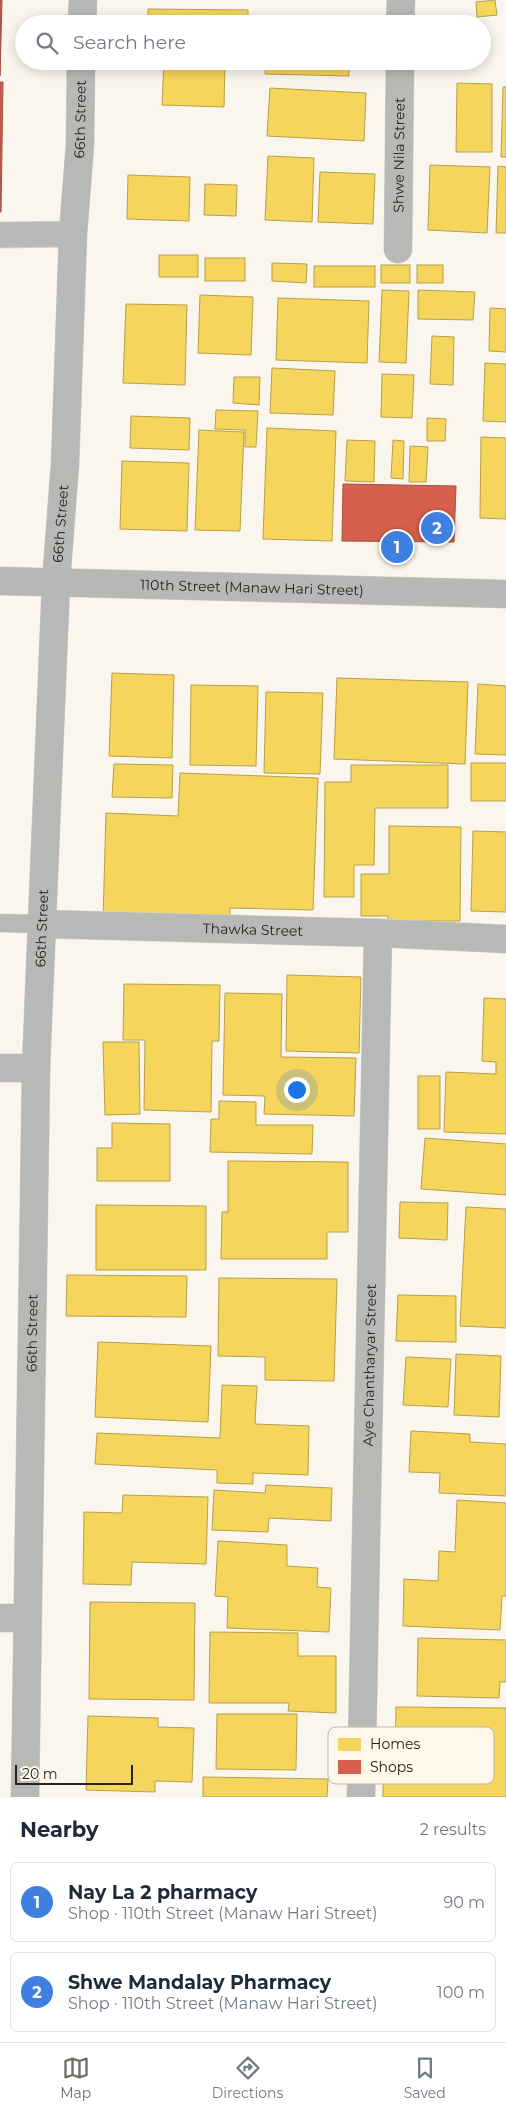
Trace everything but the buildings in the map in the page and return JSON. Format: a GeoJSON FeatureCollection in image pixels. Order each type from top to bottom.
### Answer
{"type":"FeatureCollection","features":[{"type":"Feature","properties":{"kind":"main road","name":"110th Street (Manaw Hari Street)"},"geometry":{"type":"LineString","coordinates":[[0,581],[506,594]]}},
{"type":"Feature","properties":{"kind":"street"},"geometry":{"type":"LineString","coordinates":[[82,15],[83,0]]}},
{"type":"Feature","properties":{"kind":"street"},"geometry":{"type":"LineString","coordinates":[[400,0],[400,15]]}},
{"type":"Feature","properties":{"kind":"street","name":"66th Street"},"geometry":{"type":"LineString","coordinates":[[25,1797],[36,1068],[56,582],[65,464],[74,234],[80,144],[81,70]]}},
{"type":"Feature","properties":{"kind":"street","name":"Shwe Nila Street"},"geometry":{"type":"LineString","coordinates":[[398,249],[400,70]]}},
{"type":"Feature","properties":{"kind":"street"},"geometry":{"type":"LineString","coordinates":[[0,235],[74,234]]}},
{"type":"Feature","properties":{"kind":"street","name":"Thawka Street"},"geometry":{"type":"LineString","coordinates":[[42,924],[378,933],[506,940]]}},
{"type":"Feature","properties":{"kind":"street","name":"Aye Chantharyar Street"},"geometry":{"type":"LineString","coordinates":[[362,1727],[378,933]]}},
{"type":"Feature","properties":{"kind":"street"},"geometry":{"type":"LineString","coordinates":[[0,1068],[36,1068]]}},
{"type":"Feature","properties":{"kind":"street"},"geometry":{"type":"LineString","coordinates":[[0,1618],[27,1618]]}},
{"type":"Feature","properties":{"kind":"street","name":"Aye Chantharyar Street"},"geometry":{"type":"LineString","coordinates":[[361,1784],[361,1797]]}},
{"type":"Feature","properties":{"kind":"lane","name":"Thawka Street"},"geometry":{"type":"LineString","coordinates":[[0,923],[42,924]]}},
{"type":"Feature","properties":{"kind":"place","name":"Shwe Mandalay Pharmacy"},"geometry":{"type":"Point","coordinates":[437,528]}},
{"type":"Feature","properties":{"kind":"place","name":"Nay La 2 pharmacy"},"geometry":{"type":"Point","coordinates":[397,547]}}]}
